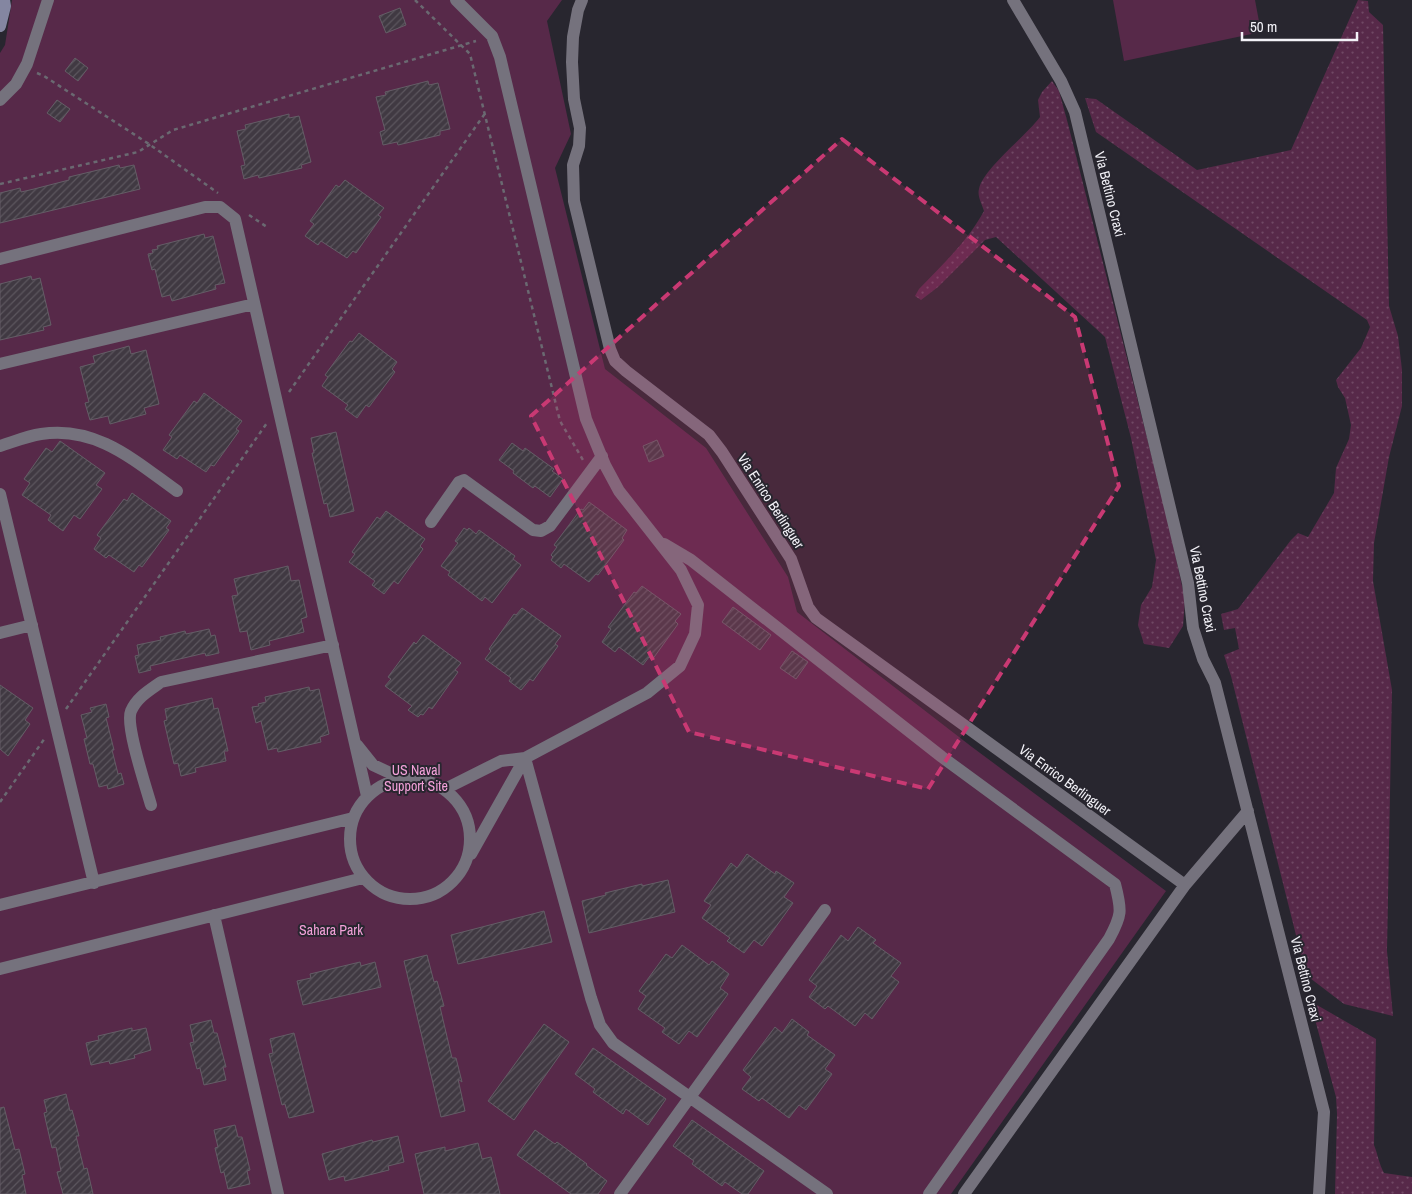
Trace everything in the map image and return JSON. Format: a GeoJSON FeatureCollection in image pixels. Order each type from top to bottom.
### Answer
{"type":"FeatureCollection","features":[{"type":"Feature","properties":{"kind":"street"},"geometry":{"type":"LineString","coordinates":[[0,26],[5,6],[4,0]]}},
{"type":"Feature","properties":{"kind":"street"},"geometry":{"type":"LineString","coordinates":[[0,100],[16,84],[24,69],[48,0]]}},
{"type":"Feature","properties":{"kind":"street"},"geometry":{"type":"LineString","coordinates":[[445,789],[501,761],[525,758],[647,693],[680,666],[695,634],[698,605],[681,570],[619,491],[586,420],[507,81],[492,36],[456,0]]}},
{"type":"Feature","properties":{"kind":"street","name":"Via Enrico Berlinguer"},"geometry":{"type":"LineString","coordinates":[[582,0],[578,10],[573,37],[572,62],[574,99],[580,128],[579,146],[572,165],[574,201],[610,349],[615,360],[626,371],[709,435],[791,559],[808,607],[816,618],[1184,885]]}},
{"type":"Feature","properties":{"kind":"street","name":"Via Bettino Craxi"},"geometry":{"type":"LineString","coordinates":[[1013,0],[1061,81],[1075,112],[1188,583],[1193,628],[1203,659],[1215,683],[1324,1112],[1319,1194]]}},
{"type":"Feature","properties":{"kind":"street"},"geometry":{"type":"LineString","coordinates":[[0,259],[206,207],[220,207],[235,219],[367,796]]}},
{"type":"Feature","properties":{"kind":"street"},"geometry":{"type":"LineString","coordinates":[[0,364],[254,304]]}},
{"type":"Feature","properties":{"kind":"street"},"geometry":{"type":"LineString","coordinates":[[0,446],[40,434],[60,432],[83,435],[106,443],[125,454],[177,491]]}},
{"type":"Feature","properties":{"kind":"street"},"geometry":{"type":"LineString","coordinates":[[431,522],[459,482],[464,480],[534,530],[541,531],[550,526],[602,456]]}},
{"type":"Feature","properties":{"kind":"street"},"geometry":{"type":"LineString","coordinates":[[0,494],[94,883]]}},
{"type":"Feature","properties":{"kind":"street"},"geometry":{"type":"LineString","coordinates":[[658,540],[691,560],[942,757],[1115,884],[1120,902],[1119,920],[1109,939],[929,1194]]}},
{"type":"Feature","properties":{"kind":"street"},"geometry":{"type":"LineString","coordinates":[[0,633],[32,625]]}},
{"type":"Feature","properties":{"kind":"street"},"geometry":{"type":"LineString","coordinates":[[151,805],[131,732],[130,712],[141,696],[161,682],[332,645]]}},
{"type":"Feature","properties":{"kind":"street"},"geometry":{"type":"LineString","coordinates":[[355,743],[373,765],[403,779]]}},
{"type":"Feature","properties":{"kind":"street"},"geometry":{"type":"LineString","coordinates":[[463,869],[469,852],[470,834],[462,809],[445,789],[432,782],[418,779],[403,779],[384,784],[367,796],[359,806],[353,818],[349,839],[353,859],[363,878],[378,891],[396,898],[415,900],[434,895],[450,884],[463,869],[525,758]]}},
{"type":"Feature","properties":{"kind":"street"},"geometry":{"type":"LineString","coordinates":[[525,758],[591,998],[600,1024],[613,1042],[827,1194]]}},
{"type":"Feature","properties":{"kind":"street"},"geometry":{"type":"LineString","coordinates":[[964,1194],[1184,885],[1248,811]]}},
{"type":"Feature","properties":{"kind":"street"},"geometry":{"type":"LineString","coordinates":[[0,905],[353,818]]}},
{"type":"Feature","properties":{"kind":"street"},"geometry":{"type":"LineString","coordinates":[[0,969],[363,878]]}},
{"type":"Feature","properties":{"kind":"street"},"geometry":{"type":"LineString","coordinates":[[620,1194],[825,910]]}},
{"type":"Feature","properties":{"kind":"street"},"geometry":{"type":"LineString","coordinates":[[214,915],[278,1194]]}},
{"type":"Feature","properties":{"kind":"path"},"geometry":{"type":"LineString","coordinates":[[415,0],[470,54],[486,112],[560,421],[586,465]]}},
{"type":"Feature","properties":{"kind":"path"},"geometry":{"type":"LineString","coordinates":[[0,184],[138,152],[173,130],[492,36]]}},
{"type":"Feature","properties":{"kind":"path"},"geometry":{"type":"LineString","coordinates":[[24,69],[44,76],[149,144],[220,194]]}},
{"type":"Feature","properties":{"kind":"path"},"geometry":{"type":"LineString","coordinates":[[0,802],[486,112]]}},
{"type":"Feature","properties":{"kind":"path"},"geometry":{"type":"LineString","coordinates":[[243,211],[267,227]]}},
{"type":"Feature","properties":{"kind":"highlighted area"},"geometry":{"type":"Polygon","coordinates":[[[842,139],[1075,317],[1119,486],[928,789],[689,732],[531,416],[842,139]]]}},
{"type":"Feature","properties":{"kind":"green space","name":"US Naval Support Site"},"geometry":{"type":"Polygon","coordinates":[[[12,0],[562,0],[547,21],[571,134],[555,168],[605,369],[706,448],[788,577],[797,612],[972,747],[1166,891],[951,1194],[0,1194],[0,53],[5,45],[12,0]]]}},
{"type":"Feature","properties":{"kind":"green space"},"geometry":{"type":"Polygon","coordinates":[[[1113,0],[1255,0],[1261,32],[1124,61],[1113,0]]]}},
{"type":"Feature","properties":{"kind":"green space"},"geometry":{"type":"Polygon","coordinates":[[[1358,0],[1368,1],[1369,12],[1383,25],[1389,306],[1398,336],[1402,370],[1402,406],[1389,457],[1374,543],[1373,581],[1392,690],[1387,951],[1393,1016],[1344,1004],[1306,975],[1231,676],[1224,655],[1239,649],[1235,628],[1224,630],[1221,614],[1238,609],[1298,533],[1308,537],[1334,493],[1336,468],[1349,439],[1351,425],[1345,398],[1336,380],[1361,348],[1370,327],[1367,320],[1096,132],[1085,98],[1096,99],[1197,170],[1291,150],[1358,0]]]}},
{"type":"Feature","properties":{"kind":"green space"},"geometry":{"type":"Polygon","coordinates":[[[1052,81],[1059,91],[1068,124],[1168,521],[1185,600],[1183,626],[1169,648],[1144,644],[1138,625],[1141,605],[1152,587],[1156,560],[1131,438],[1105,337],[996,237],[985,240],[938,287],[921,300],[915,296],[919,289],[962,243],[977,222],[984,211],[979,194],[982,181],[996,162],[1040,117],[1038,100],[1042,92],[1052,81]]]}},
{"type":"Feature","properties":{"kind":"green space"},"geometry":{"type":"Polygon","coordinates":[[[1310,1001],[1376,1039],[1374,1145],[1384,1173],[1412,1177],[1412,1194],[1335,1194],[1336,1097],[1310,1001]]]}},
{"type":"Feature","properties":{"kind":"building"},"geometry":{"type":"Polygon","coordinates":[[[400,8],[406,25],[386,33],[379,16],[400,8]]]}},
{"type":"Feature","properties":{"kind":"building"},"geometry":{"type":"Polygon","coordinates":[[[75,58],[88,68],[78,81],[65,71],[75,58]]]}},
{"type":"Feature","properties":{"kind":"building"},"geometry":{"type":"Polygon","coordinates":[[[428,81],[429,85],[438,83],[450,129],[440,131],[440,135],[398,145],[397,142],[383,145],[380,132],[385,130],[376,97],[386,95],[385,92],[428,81]]]}},
{"type":"Feature","properties":{"kind":"building"},"geometry":{"type":"Polygon","coordinates":[[[57,100],[70,109],[60,122],[47,113],[57,100]]]}},
{"type":"Feature","properties":{"kind":"building"},"geometry":{"type":"Polygon","coordinates":[[[289,114],[289,118],[299,116],[311,162],[301,165],[302,168],[259,178],[258,175],[244,179],[241,166],[245,165],[237,131],[246,129],[245,125],[289,114]]]}},
{"type":"Feature","properties":{"kind":"building"},"geometry":{"type":"Polygon","coordinates":[[[119,165],[120,168],[134,165],[140,189],[0,223],[0,193],[20,188],[21,192],[34,189],[69,180],[69,177],[119,165]]]}},
{"type":"Feature","properties":{"kind":"building"},"geometry":{"type":"Polygon","coordinates":[[[345,180],[384,208],[378,215],[381,217],[356,253],[353,251],[347,258],[321,241],[318,245],[305,236],[314,224],[310,221],[336,185],[339,187],[345,180]]]}},
{"type":"Feature","properties":{"kind":"building"},"geometry":{"type":"Polygon","coordinates":[[[204,234],[205,238],[213,236],[225,283],[215,285],[216,289],[172,301],[170,295],[162,297],[155,269],[152,270],[148,254],[153,253],[152,250],[158,249],[157,246],[204,234]]]}},
{"type":"Feature","properties":{"kind":"building"},"geometry":{"type":"Polygon","coordinates":[[[31,276],[32,280],[40,278],[51,325],[43,327],[44,330],[0,340],[0,284],[31,276]]]}},
{"type":"Feature","properties":{"kind":"building"},"geometry":{"type":"Polygon","coordinates":[[[359,333],[397,362],[392,369],[395,372],[369,407],[366,405],[357,418],[345,409],[348,405],[322,386],[328,377],[325,375],[350,341],[352,342],[359,333]]]}},
{"type":"Feature","properties":{"kind":"building"},"geometry":{"type":"Polygon","coordinates":[[[129,346],[131,354],[146,350],[159,404],[144,408],[146,414],[110,424],[108,416],[90,420],[85,403],[89,402],[80,367],[95,363],[93,356],[129,346]]]}},
{"type":"Feature","properties":{"kind":"building"},"geometry":{"type":"Polygon","coordinates":[[[204,393],[242,421],[236,429],[239,431],[214,466],[211,465],[206,472],[180,455],[177,459],[163,450],[172,437],[169,435],[194,401],[197,403],[204,393]]]}},
{"type":"Feature","properties":{"kind":"building"},"geometry":{"type":"Polygon","coordinates":[[[336,432],[354,511],[330,517],[327,503],[324,504],[312,453],[314,453],[311,438],[336,432]]]}},
{"type":"Feature","properties":{"kind":"building"},"geometry":{"type":"Polygon","coordinates":[[[657,440],[664,456],[649,462],[643,446],[657,440]]]}},
{"type":"Feature","properties":{"kind":"building"},"geometry":{"type":"Polygon","coordinates":[[[60,441],[105,473],[96,485],[102,489],[80,519],[74,515],[63,531],[48,520],[51,515],[22,495],[30,483],[24,479],[46,448],[52,452],[60,441]]]}},
{"type":"Feature","properties":{"kind":"building"},"geometry":{"type":"Polygon","coordinates":[[[512,443],[523,451],[525,448],[554,469],[552,471],[563,479],[550,497],[535,486],[533,488],[499,460],[512,443]]]}},
{"type":"Feature","properties":{"kind":"building"},"geometry":{"type":"Polygon","coordinates":[[[132,493],[171,521],[166,528],[169,530],[142,567],[139,565],[134,572],[109,555],[106,558],[94,549],[101,538],[97,535],[124,499],[127,501],[132,493]]]}},
{"type":"Feature","properties":{"kind":"building"},"geometry":{"type":"Polygon","coordinates":[[[589,502],[627,530],[622,538],[624,540],[598,575],[596,574],[589,582],[564,564],[561,568],[551,560],[553,557],[551,555],[557,547],[554,545],[581,509],[583,510],[589,502]]]}},
{"type":"Feature","properties":{"kind":"building"},"geometry":{"type":"Polygon","coordinates":[[[386,511],[425,539],[420,546],[423,549],[398,584],[394,581],[384,594],[372,585],[375,581],[349,562],[355,554],[352,552],[377,517],[380,519],[386,511]]]}},
{"type":"Feature","properties":{"kind":"building"},"geometry":{"type":"Polygon","coordinates":[[[464,528],[467,530],[469,528],[476,534],[479,530],[515,556],[513,559],[521,565],[492,603],[485,597],[482,601],[448,575],[450,572],[441,566],[458,543],[455,541],[464,528]]]}},
{"type":"Feature","properties":{"kind":"building"},"geometry":{"type":"Polygon","coordinates":[[[288,566],[291,581],[299,580],[307,617],[301,619],[304,632],[269,641],[270,645],[251,650],[247,631],[240,632],[232,596],[238,595],[234,579],[288,566]]]}},
{"type":"Feature","properties":{"kind":"building"},"geometry":{"type":"Polygon","coordinates":[[[642,586],[681,614],[675,621],[678,624],[652,660],[649,657],[643,665],[619,647],[615,652],[602,642],[611,629],[608,627],[634,592],[636,593],[642,586]]]}},
{"type":"Feature","properties":{"kind":"building"},"geometry":{"type":"Polygon","coordinates":[[[733,607],[771,635],[760,650],[722,622],[733,607]]]}},
{"type":"Feature","properties":{"kind":"building"},"geometry":{"type":"Polygon","coordinates":[[[522,608],[561,636],[555,644],[558,646],[533,681],[530,679],[521,690],[509,681],[511,678],[485,659],[491,651],[489,649],[514,614],[516,615],[522,608]]]}},
{"type":"Feature","properties":{"kind":"building"},"geometry":{"type":"Polygon","coordinates":[[[209,629],[211,636],[215,635],[219,653],[206,656],[205,653],[150,666],[151,670],[139,673],[135,656],[139,655],[137,645],[161,640],[160,637],[185,631],[186,634],[209,629]]]}},
{"type":"Feature","properties":{"kind":"building"},"geometry":{"type":"Polygon","coordinates":[[[423,635],[461,663],[455,670],[458,672],[432,709],[429,707],[423,715],[421,714],[418,717],[408,710],[412,706],[385,686],[391,679],[388,677],[414,642],[416,644],[423,635]]]}},
{"type":"Feature","properties":{"kind":"building"},"geometry":{"type":"Polygon","coordinates":[[[792,651],[808,662],[796,679],[780,668],[792,651]]]}},
{"type":"Feature","properties":{"kind":"building"},"geometry":{"type":"Polygon","coordinates":[[[0,685],[33,708],[25,720],[30,724],[8,756],[0,749],[0,685]]]}},
{"type":"Feature","properties":{"kind":"building"},"geometry":{"type":"Polygon","coordinates":[[[309,687],[310,691],[319,689],[329,734],[320,737],[321,742],[278,752],[277,748],[268,750],[261,721],[256,723],[252,707],[266,702],[265,697],[309,687]]]}},
{"type":"Feature","properties":{"kind":"building"},"geometry":{"type":"Polygon","coordinates":[[[212,698],[214,709],[218,708],[228,751],[224,751],[226,761],[195,768],[196,772],[181,776],[178,763],[174,764],[164,721],[167,720],[165,709],[212,698]]]}},
{"type":"Feature","properties":{"kind":"building"},"geometry":{"type":"Polygon","coordinates":[[[106,704],[109,717],[106,718],[114,750],[112,750],[118,774],[121,773],[124,784],[108,789],[107,785],[99,787],[93,764],[90,764],[84,739],[87,738],[81,715],[92,712],[90,708],[106,704]]]}},
{"type":"Feature","properties":{"kind":"building"},"geometry":{"type":"Polygon","coordinates":[[[747,854],[775,874],[776,871],[794,883],[784,897],[793,903],[762,946],[754,940],[744,953],[727,941],[730,938],[702,918],[711,905],[704,901],[731,863],[737,868],[747,854]]]}},
{"type":"Feature","properties":{"kind":"building"},"geometry":{"type":"Polygon","coordinates":[[[668,880],[675,912],[589,933],[582,901],[606,895],[605,893],[668,880]]]}},
{"type":"Feature","properties":{"kind":"building"},"geometry":{"type":"Polygon","coordinates":[[[544,911],[552,942],[458,964],[451,935],[544,911]]]}},
{"type":"Feature","properties":{"kind":"building"},"geometry":{"type":"Polygon","coordinates":[[[858,927],[876,940],[873,943],[901,963],[891,976],[899,982],[872,1019],[865,1013],[855,1026],[828,1006],[825,1009],[809,997],[817,986],[809,980],[841,935],[848,941],[858,927]]]}},
{"type":"Feature","properties":{"kind":"building"},"geometry":{"type":"Polygon","coordinates":[[[682,945],[709,965],[712,961],[729,974],[720,988],[728,994],[697,1037],[689,1031],[679,1044],[662,1032],[665,1028],[638,1009],[646,996],[639,991],[666,954],[672,958],[682,945]]]}},
{"type":"Feature","properties":{"kind":"building"},"geometry":{"type":"Polygon","coordinates":[[[427,955],[434,982],[437,981],[444,1006],[440,1007],[452,1058],[456,1058],[462,1082],[458,1079],[465,1111],[441,1117],[404,961],[427,955]]]}},
{"type":"Feature","properties":{"kind":"building"},"geometry":{"type":"Polygon","coordinates":[[[360,962],[361,966],[375,962],[381,987],[303,1005],[297,981],[311,978],[310,974],[360,962]]]}},
{"type":"Feature","properties":{"kind":"building"},"geometry":{"type":"Polygon","coordinates":[[[792,1019],[809,1032],[807,1035],[835,1055],[825,1069],[832,1074],[806,1110],[799,1105],[789,1118],[762,1098],[759,1101],[742,1089],[751,1077],[743,1070],[775,1027],[782,1033],[792,1019]]]}},
{"type":"Feature","properties":{"kind":"building"},"geometry":{"type":"Polygon","coordinates":[[[211,1020],[214,1033],[217,1033],[226,1067],[223,1067],[226,1080],[204,1085],[200,1068],[197,1069],[190,1043],[194,1042],[190,1025],[211,1020]]]}},
{"type":"Feature","properties":{"kind":"building"},"geometry":{"type":"Polygon","coordinates":[[[544,1024],[569,1042],[514,1120],[488,1101],[544,1024]]]}},
{"type":"Feature","properties":{"kind":"building"},"geometry":{"type":"Polygon","coordinates":[[[132,1028],[132,1031],[146,1028],[151,1050],[134,1055],[135,1058],[110,1064],[109,1061],[91,1065],[86,1043],[99,1040],[98,1036],[132,1028]]]}},
{"type":"Feature","properties":{"kind":"building"},"geometry":{"type":"Polygon","coordinates":[[[294,1033],[314,1112],[289,1118],[285,1104],[282,1105],[269,1054],[273,1053],[270,1039],[294,1033]]]}},
{"type":"Feature","properties":{"kind":"building"},"geometry":{"type":"Polygon","coordinates":[[[593,1048],[666,1099],[648,1125],[626,1109],[623,1114],[593,1092],[595,1089],[575,1074],[593,1048]]]}},
{"type":"Feature","properties":{"kind":"building"},"geometry":{"type":"Polygon","coordinates":[[[66,1094],[79,1136],[76,1136],[84,1169],[87,1168],[93,1194],[63,1194],[57,1172],[61,1171],[56,1147],[52,1148],[44,1113],[47,1112],[44,1100],[66,1094]]]}},
{"type":"Feature","properties":{"kind":"building"},"geometry":{"type":"Polygon","coordinates":[[[4,1107],[15,1150],[19,1149],[25,1174],[22,1175],[26,1194],[0,1194],[0,1108],[4,1107]]]}},
{"type":"Feature","properties":{"kind":"building"},"geometry":{"type":"Polygon","coordinates":[[[692,1120],[764,1171],[748,1194],[742,1194],[725,1182],[722,1186],[692,1164],[694,1161],[673,1146],[692,1120]]]}},
{"type":"Feature","properties":{"kind":"building"},"geometry":{"type":"Polygon","coordinates":[[[235,1125],[238,1137],[242,1137],[250,1170],[247,1171],[250,1184],[228,1189],[224,1172],[221,1173],[215,1148],[218,1147],[214,1130],[235,1125]]]}},
{"type":"Feature","properties":{"kind":"building"},"geometry":{"type":"Polygon","coordinates":[[[535,1130],[555,1144],[557,1142],[607,1181],[598,1194],[571,1194],[517,1155],[535,1130]]]}},
{"type":"Feature","properties":{"kind":"building"},"geometry":{"type":"Polygon","coordinates":[[[398,1136],[404,1162],[388,1166],[389,1170],[345,1181],[344,1176],[329,1180],[322,1154],[372,1140],[373,1142],[398,1136]]]}},
{"type":"Feature","properties":{"kind":"building"},"geometry":{"type":"Polygon","coordinates":[[[478,1143],[482,1159],[491,1157],[500,1194],[424,1194],[415,1154],[445,1147],[445,1151],[478,1143]]]}},
{"type":"Feature","properties":{"kind":"park label","name":"Sahara Park"},"geometry":{"type":"Point","coordinates":[331,930]}}]}
